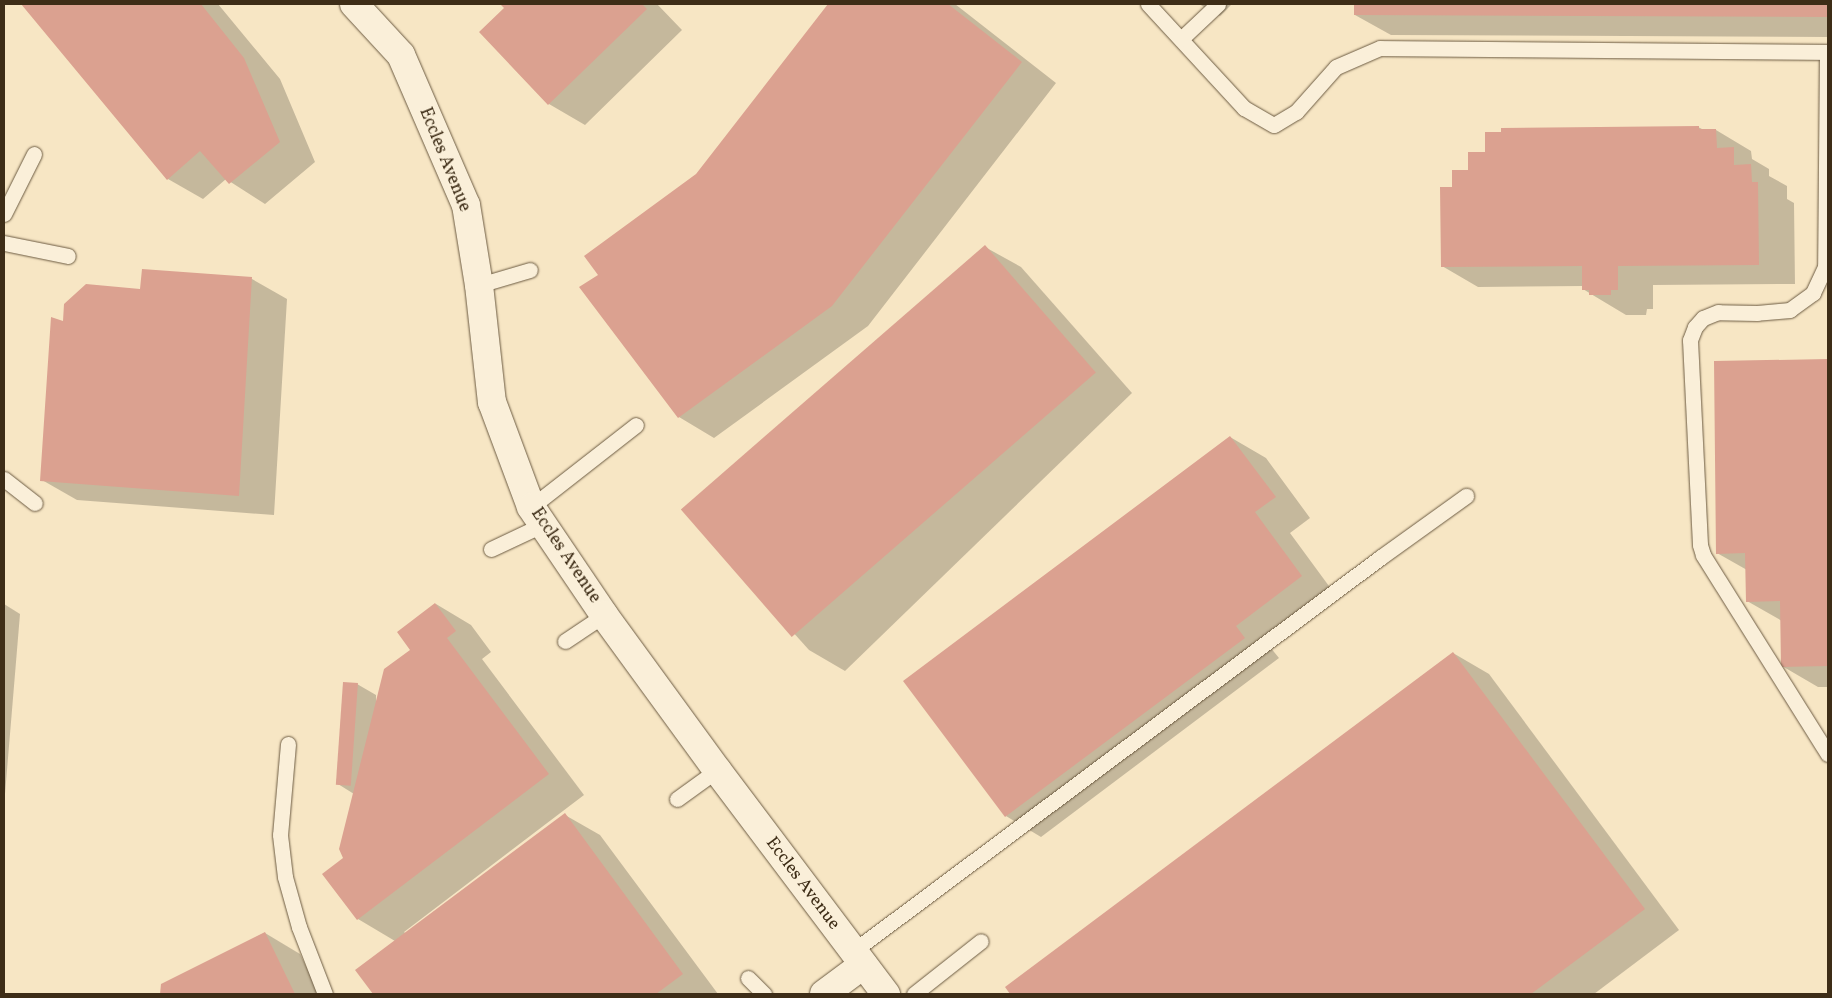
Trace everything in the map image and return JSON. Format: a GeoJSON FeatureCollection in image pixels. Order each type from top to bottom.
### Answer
{"type":"FeatureCollection","features":[{"type":"Feature","properties":{"kind":"street","name":"Eccles Avenue"},"geometry":{"type":"LineString","coordinates":[[354,4],[401,55],[466,205],[479,285],[492,402],[536,516],[717,770],[886,994]]}},
{"type":"Feature","properties":{"kind":"street"},"geometry":{"type":"LineString","coordinates":[[824,994],[858,959]]}},
{"type":"Feature","properties":{"kind":"lane"},"geometry":{"type":"LineString","coordinates":[[1148,4],[1244,108],[1274,124],[1296,112],[1336,67],[1380,48],[1827,52],[1825,267],[1813,293],[1790,310],[1757,313],[1718,312],[1702,318],[1695,327],[1690,340],[1700,545],[1703,556],[1828,754]]}},
{"type":"Feature","properties":{"kind":"lane"},"geometry":{"type":"LineString","coordinates":[[1181,39],[1218,4]]}},
{"type":"Feature","properties":{"kind":"lane"},"geometry":{"type":"LineString","coordinates":[[4,214],[34,154]]}},
{"type":"Feature","properties":{"kind":"lane"},"geometry":{"type":"LineString","coordinates":[[4,243],[68,256]]}},
{"type":"Feature","properties":{"kind":"lane"},"geometry":{"type":"LineString","coordinates":[[479,285],[530,270]]}},
{"type":"Feature","properties":{"kind":"lane"},"geometry":{"type":"LineString","coordinates":[[491,549],[536,516],[636,425]]}},
{"type":"Feature","properties":{"kind":"lane"},"geometry":{"type":"LineString","coordinates":[[4,479],[36,503]]}},
{"type":"Feature","properties":{"kind":"lane"},"geometry":{"type":"LineString","coordinates":[[858,959],[1381,557],[1466,496]]}},
{"type":"Feature","properties":{"kind":"lane"},"geometry":{"type":"LineString","coordinates":[[565,641],[604,614]]}},
{"type":"Feature","properties":{"kind":"lane"},"geometry":{"type":"LineString","coordinates":[[288,744],[280,835],[286,877],[299,927],[326,994]]}},
{"type":"Feature","properties":{"kind":"lane"},"geometry":{"type":"LineString","coordinates":[[677,799],[717,770]]}},
{"type":"Feature","properties":{"kind":"lane"},"geometry":{"type":"LineString","coordinates":[[914,994],[981,941]]}},
{"type":"Feature","properties":{"kind":"lane"},"geometry":{"type":"LineString","coordinates":[[748,978],[764,994]]}},
{"type":"Feature","properties":{"kind":"building"},"geometry":{"type":"Polygon","coordinates":[[[21,4],[201,4],[244,58],[280,142],[229,184],[200,151],[167,180],[21,4]]]}},
{"type":"Feature","properties":{"kind":"building"},"geometry":{"type":"Polygon","coordinates":[[[500,4],[642,4],[647,9],[548,105],[479,32],[504,8],[500,4]]]}},
{"type":"Feature","properties":{"kind":"building"},"geometry":{"type":"Polygon","coordinates":[[[828,4],[948,4],[1022,62],[832,306],[678,418],[579,287],[598,275],[584,256],[696,174],[828,4]]]}},
{"type":"Feature","properties":{"kind":"building"},"geometry":{"type":"Polygon","coordinates":[[[1354,4],[1828,4],[1828,17],[1354,15],[1354,4]]]}},
{"type":"Feature","properties":{"kind":"building"},"geometry":{"type":"Polygon","coordinates":[[[1699,126],[1699,129],[1716,129],[1717,148],[1734,147],[1734,165],[1751,164],[1752,182],[1758,182],[1759,265],[1618,266],[1618,290],[1611,290],[1611,295],[1589,295],[1589,290],[1582,290],[1582,266],[1441,267],[1440,187],[1452,187],[1452,170],[1468,170],[1468,152],[1485,152],[1485,132],[1501,132],[1501,128],[1699,126]]]}},
{"type":"Feature","properties":{"kind":"building"},"geometry":{"type":"Polygon","coordinates":[[[985,245],[1096,373],[792,637],[681,509],[985,245]]]}},
{"type":"Feature","properties":{"kind":"building"},"geometry":{"type":"Polygon","coordinates":[[[142,269],[252,277],[239,496],[40,481],[51,317],[63,321],[64,304],[86,284],[140,289],[142,269]]]}},
{"type":"Feature","properties":{"kind":"building"},"geometry":{"type":"Polygon","coordinates":[[[1828,359],[1828,666],[1781,667],[1780,601],[1746,602],[1745,553],[1716,554],[1714,361],[1828,359]]]}},
{"type":"Feature","properties":{"kind":"building"},"geometry":{"type":"Polygon","coordinates":[[[1230,436],[1276,497],[1255,512],[1302,576],[1236,626],[1245,638],[1005,817],[903,681],[1230,436]]]}},
{"type":"Feature","properties":{"kind":"building"},"geometry":{"type":"Polygon","coordinates":[[[435,603],[456,631],[447,638],[549,774],[357,920],[322,874],[343,858],[339,849],[384,669],[410,650],[397,632],[435,603]]]}},
{"type":"Feature","properties":{"kind":"building"},"geometry":{"type":"Polygon","coordinates":[[[1453,652],[1645,909],[1531,994],[1010,994],[1005,987],[1453,652]]]}},
{"type":"Feature","properties":{"kind":"building"},"geometry":{"type":"Polygon","coordinates":[[[343,682],[358,683],[351,786],[336,785],[343,682]]]}},
{"type":"Feature","properties":{"kind":"building"},"geometry":{"type":"Polygon","coordinates":[[[565,813],[683,974],[656,994],[373,994],[355,970],[565,813]]]}},
{"type":"Feature","properties":{"kind":"building"},"geometry":{"type":"Polygon","coordinates":[[[265,932],[295,994],[160,994],[161,984],[265,932]]]}}]}
